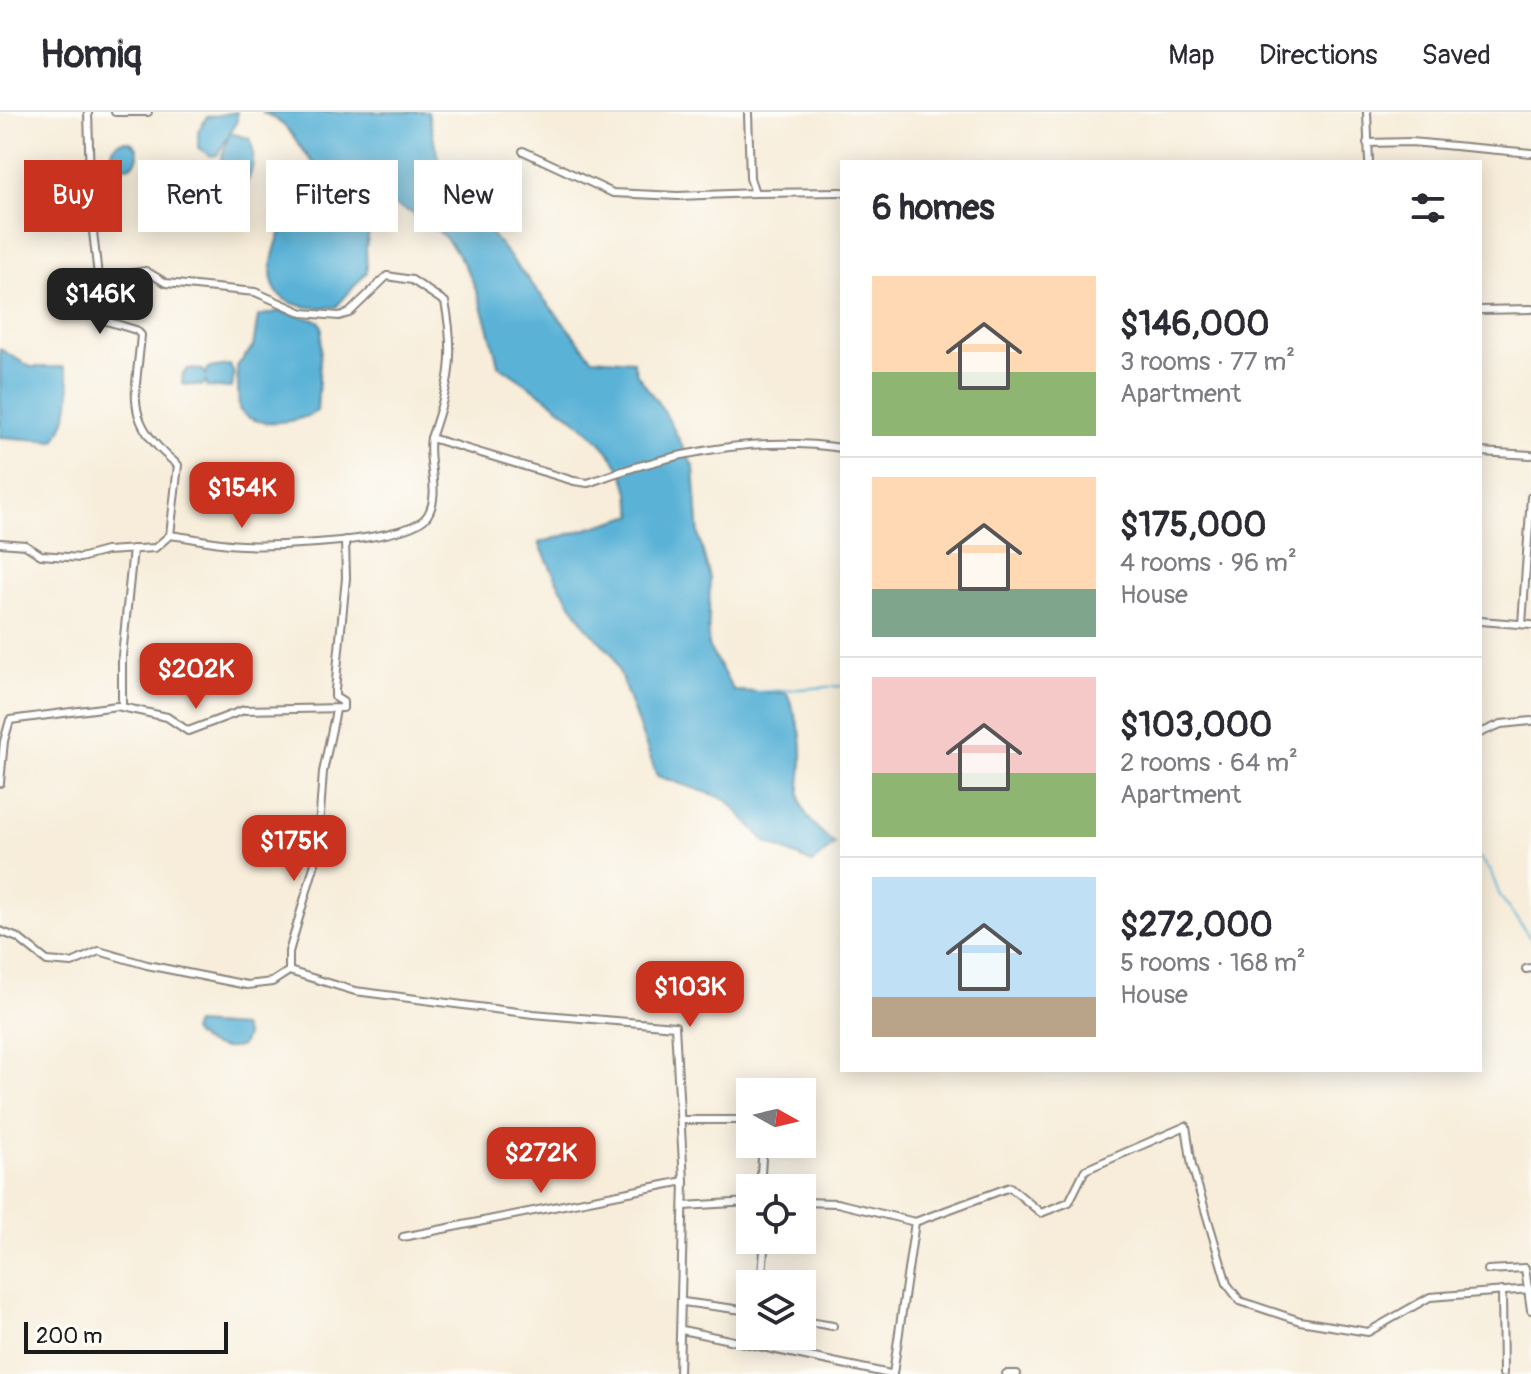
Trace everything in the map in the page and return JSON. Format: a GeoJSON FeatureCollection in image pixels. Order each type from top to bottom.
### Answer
{"type":"FeatureCollection","features":[{"type":"Feature","properties":{"kind":"street"},"geometry":{"type":"LineString","coordinates":[[0,543],[25,545],[41,555],[70,558],[155,548],[170,535],[178,465],[149,436],[135,406],[133,391],[140,332],[104,321],[91,214],[88,113],[97,112]]}},
{"type":"Feature","properties":{"kind":"street"},"geometry":{"type":"LineString","coordinates":[[115,112],[148,112]]}},
{"type":"Feature","properties":{"kind":"street"},"geometry":{"type":"LineString","coordinates":[[748,112],[750,178],[755,193]]}},
{"type":"Feature","properties":{"kind":"street"},"geometry":{"type":"LineString","coordinates":[[1367,112],[1369,160]]}},
{"type":"Feature","properties":{"kind":"street"},"geometry":{"type":"LineString","coordinates":[[1367,143],[1411,142],[1531,153]]}},
{"type":"Feature","properties":{"kind":"street"},"geometry":{"type":"LineString","coordinates":[[523,151],[613,193],[678,196],[840,192]]}},
{"type":"Feature","properties":{"kind":"street"},"geometry":{"type":"LineString","coordinates":[[98,285],[118,284],[127,274],[146,271],[166,283],[255,292],[303,313],[339,316],[349,313],[387,276],[412,280],[445,302],[452,366],[428,451],[433,483],[427,517],[390,534],[264,546],[170,535]]}},
{"type":"Feature","properties":{"kind":"street"},"geometry":{"type":"LineString","coordinates":[[1482,310],[1531,309]]}},
{"type":"Feature","properties":{"kind":"street"},"geometry":{"type":"LineString","coordinates":[[431,438],[588,483],[688,454],[760,443],[796,441],[840,448]]}},
{"type":"Feature","properties":{"kind":"street"},"geometry":{"type":"LineString","coordinates":[[1482,452],[1531,455]]}},
{"type":"Feature","properties":{"kind":"street"},"geometry":{"type":"LineString","coordinates":[[1522,624],[1531,497]]}},
{"type":"Feature","properties":{"kind":"street"},"geometry":{"type":"LineString","coordinates":[[0,783],[4,741],[10,720],[100,706],[122,707],[167,717],[188,731],[244,710],[305,706],[343,708],[343,702],[335,697],[335,690],[346,578],[345,540]]}},
{"type":"Feature","properties":{"kind":"street"},"geometry":{"type":"LineString","coordinates":[[122,707],[122,656],[133,549]]}},
{"type":"Feature","properties":{"kind":"street"},"geometry":{"type":"LineString","coordinates":[[1482,621],[1531,625]]}},
{"type":"Feature","properties":{"kind":"street"},"geometry":{"type":"LineString","coordinates":[[289,971],[289,952],[317,856],[323,772],[336,710]]}},
{"type":"Feature","properties":{"kind":"street"},"geometry":{"type":"LineString","coordinates":[[1482,732],[1501,724],[1531,721]]}},
{"type":"Feature","properties":{"kind":"street"},"geometry":{"type":"LineString","coordinates":[[0,931],[18,938],[47,961],[72,963],[99,951],[147,965],[247,985],[272,982],[289,971]]}},
{"type":"Feature","properties":{"kind":"street"},"geometry":{"type":"LineString","coordinates":[[289,971],[330,986],[370,993],[533,1014],[675,1026],[684,1181],[679,1374]]}},
{"type":"Feature","properties":{"kind":"street"},"geometry":{"type":"LineString","coordinates":[[682,1120],[736,1120]]}},
{"type":"Feature","properties":{"kind":"street"},"geometry":{"type":"LineString","coordinates":[[816,1202],[837,1203],[915,1222],[1010,1187],[1041,1213],[1069,1202],[1085,1170],[1186,1126],[1192,1166],[1227,1284],[1240,1301],[1300,1321],[1368,1332],[1430,1297],[1528,1289]]}},
{"type":"Feature","properties":{"kind":"street"},"geometry":{"type":"LineString","coordinates":[[403,1237],[684,1181]]}},
{"type":"Feature","properties":{"kind":"street"},"geometry":{"type":"LineString","coordinates":[[684,1206],[736,1203]]}},
{"type":"Feature","properties":{"kind":"street"},"geometry":{"type":"LineString","coordinates":[[795,1350],[892,1374],[915,1222]]}},
{"type":"Feature","properties":{"kind":"street"},"geometry":{"type":"LineString","coordinates":[[1488,1270],[1525,1268],[1531,1310]]}},
{"type":"Feature","properties":{"kind":"street"},"geometry":{"type":"LineString","coordinates":[[1502,1291],[1503,1374]]}},
{"type":"Feature","properties":{"kind":"street"},"geometry":{"type":"LineString","coordinates":[[683,1302],[736,1309]]}},
{"type":"Feature","properties":{"kind":"street"},"geometry":{"type":"LineString","coordinates":[[816,1323],[833,1326]]}},
{"type":"Feature","properties":{"kind":"street"},"geometry":{"type":"LineString","coordinates":[[682,1330],[736,1338]]}},
{"type":"Feature","properties":{"kind":"street"},"geometry":{"type":"LineString","coordinates":[[1006,1374],[1017,1374]]}},
{"type":"Feature","properties":{"kind":"water"},"geometry":{"type":"Polygon","coordinates":[[[237,112],[237,121],[217,155],[211,156],[198,148],[198,131],[207,117],[237,112]]]}},
{"type":"Feature","properties":{"kind":"water"},"geometry":{"type":"Polygon","coordinates":[[[262,112],[428,112],[438,160],[414,160],[414,214],[398,206],[398,160],[311,160],[289,131],[262,112]]]}},
{"type":"Feature","properties":{"kind":"water"},"geometry":{"type":"Polygon","coordinates":[[[230,133],[249,138],[253,151],[250,174],[250,160],[221,160],[230,133]]]}},
{"type":"Feature","properties":{"kind":"water"},"geometry":{"type":"Polygon","coordinates":[[[120,142],[130,142],[137,149],[137,159],[130,166],[122,166],[122,160],[113,159],[113,149],[120,142]]]}},
{"type":"Feature","properties":{"kind":"water"},"geometry":{"type":"Polygon","coordinates":[[[281,232],[369,232],[367,272],[336,307],[305,306],[285,300],[274,287],[271,271],[281,232]]]}},
{"type":"Feature","properties":{"kind":"water"},"geometry":{"type":"Polygon","coordinates":[[[439,232],[490,232],[592,358],[633,361],[637,374],[664,411],[694,468],[699,537],[710,578],[708,646],[734,691],[787,693],[801,736],[802,805],[818,829],[835,844],[812,863],[767,843],[726,799],[657,776],[613,655],[587,628],[558,583],[539,543],[634,515],[626,483],[617,463],[588,430],[498,365],[480,299],[446,238],[439,232]]]}},
{"type":"Feature","properties":{"kind":"water"},"geometry":{"type":"Polygon","coordinates":[[[280,311],[319,321],[322,327],[317,411],[299,419],[265,422],[246,416],[239,409],[237,366],[253,347],[258,316],[280,311]]]}},
{"type":"Feature","properties":{"kind":"water"},"geometry":{"type":"Polygon","coordinates":[[[0,349],[31,367],[64,367],[68,376],[69,405],[55,441],[0,437],[0,349]]]}},
{"type":"Feature","properties":{"kind":"water"},"geometry":{"type":"Polygon","coordinates":[[[230,365],[234,374],[232,388],[207,387],[206,381],[201,386],[182,384],[183,373],[188,369],[203,370],[206,375],[208,368],[230,365]]]}},
{"type":"Feature","properties":{"kind":"water"},"geometry":{"type":"Polygon","coordinates":[[[195,1024],[242,1027],[246,1037],[241,1046],[235,1048],[214,1046],[196,1036],[192,1031],[195,1024]]]}},
{"type":"Feature","properties":{"kind":"waterway"},"geometry":{"type":"LineString","coordinates":[[755,692],[840,686]]}},
{"type":"Feature","properties":{"kind":"waterway"},"geometry":{"type":"LineString","coordinates":[[1482,860],[1490,870],[1500,896],[1531,939]]}}]}
